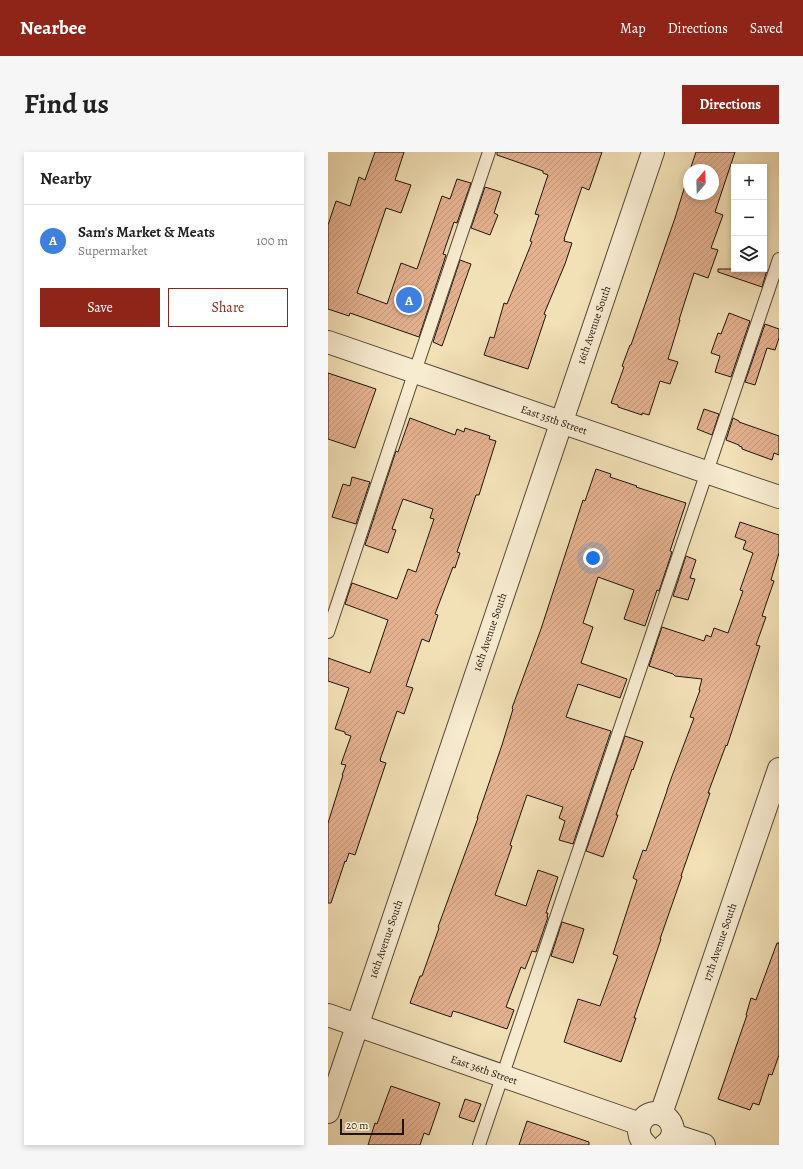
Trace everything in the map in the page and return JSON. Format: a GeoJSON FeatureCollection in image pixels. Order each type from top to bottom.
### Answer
{"type":"FeatureCollection","features":[{"type":"Feature","properties":{"kind":"street","name":"16th Avenue South"},"geometry":{"type":"LineString","coordinates":[[328,1112],[653,152]]}},
{"type":"Feature","properties":{"kind":"street","name":"East 35th Street"},"geometry":{"type":"LineString","coordinates":[[328,342],[779,497]]}},
{"type":"Feature","properties":{"kind":"street","name":"17th Avenue South"},"geometry":{"type":"LineString","coordinates":[[661,1114],[779,769]]}},
{"type":"Feature","properties":{"kind":"street","name":"East 36th Street"},"geometry":{"type":"LineString","coordinates":[[328,1015],[640,1124]]}},
{"type":"Feature","properties":{"kind":"street"},"geometry":{"type":"LineString","coordinates":[[646,1145],[641,1140],[638,1130],[645,1117],[652,1114],[661,1114],[668,1119],[673,1126],[669,1140],[704,1145]]}},
{"type":"Feature","properties":{"kind":"lane"},"geometry":{"type":"LineString","coordinates":[[328,632],[489,152]]}},
{"type":"Feature","properties":{"kind":"lane"},"geometry":{"type":"LineString","coordinates":[[479,1145],[779,259]]}},
{"type":"Feature","properties":{"kind":"building"},"geometry":{"type":"Polygon","coordinates":[[[375,152],[404,152],[395,180],[411,185],[401,213],[386,208],[357,293],[387,304],[401,263],[417,269],[442,196],[450,199],[457,179],[471,183],[457,223],[454,222],[443,254],[446,255],[419,337],[350,313],[349,316],[328,309],[328,225],[336,201],[350,206],[359,177],[365,180],[375,152]]]}},
{"type":"Feature","properties":{"kind":"building"},"geometry":{"type":"Polygon","coordinates":[[[497,152],[602,152],[589,190],[582,187],[564,239],[564,241],[572,243],[544,314],[546,315],[528,369],[484,355],[490,337],[494,338],[504,303],[507,304],[532,242],[530,241],[539,215],[535,214],[548,175],[543,173],[543,171],[497,155],[497,152]]]}},
{"type":"Feature","properties":{"kind":"building"},"geometry":{"type":"Polygon","coordinates":[[[696,152],[735,152],[719,200],[719,164],[692,164],[696,152]]]}},
{"type":"Feature","properties":{"kind":"building"},"geometry":{"type":"Polygon","coordinates":[[[485,187],[501,192],[494,213],[498,215],[490,235],[471,228],[485,187]]]}},
{"type":"Feature","properties":{"kind":"building"},"geometry":{"type":"Polygon","coordinates":[[[683,192],[683,200],[719,200],[715,212],[723,215],[711,248],[718,250],[708,278],[694,273],[679,320],[668,359],[678,362],[670,384],[660,381],[649,415],[642,413],[642,415],[618,407],[618,405],[611,403],[624,367],[622,366],[631,345],[683,192]]]}},
{"type":"Feature","properties":{"kind":"building"},"geometry":{"type":"Polygon","coordinates":[[[460,260],[471,264],[442,346],[433,342],[460,260]]]}},
{"type":"Feature","properties":{"kind":"building"},"geometry":{"type":"Polygon","coordinates":[[[718,269],[731,269],[731,272],[766,272],[762,287],[718,272],[718,269]]]}},
{"type":"Feature","properties":{"kind":"building"},"geometry":{"type":"Polygon","coordinates":[[[729,313],[750,321],[731,377],[715,372],[720,356],[711,353],[718,333],[721,334],[729,313]]]}},
{"type":"Feature","properties":{"kind":"building"},"geometry":{"type":"Polygon","coordinates":[[[765,324],[779,329],[779,338],[775,350],[767,348],[755,385],[745,382],[765,324]]]}},
{"type":"Feature","properties":{"kind":"building"},"geometry":{"type":"Polygon","coordinates":[[[328,373],[376,389],[355,448],[328,439],[328,373]]]}},
{"type":"Feature","properties":{"kind":"building"},"geometry":{"type":"Polygon","coordinates":[[[704,409],[719,414],[712,435],[697,429],[704,409]]]}},
{"type":"Feature","properties":{"kind":"building"},"geometry":{"type":"Polygon","coordinates":[[[410,418],[455,435],[457,429],[464,432],[465,428],[490,436],[489,439],[496,441],[479,495],[476,495],[457,552],[460,553],[455,568],[453,567],[435,614],[438,615],[429,642],[422,639],[406,686],[413,688],[404,714],[397,711],[380,760],[386,763],[355,855],[349,853],[331,903],[328,903],[328,823],[346,765],[341,764],[351,736],[345,734],[345,732],[335,729],[349,688],[328,681],[328,658],[370,673],[388,620],[345,604],[352,583],[397,599],[408,569],[416,572],[434,519],[430,518],[433,509],[403,499],[392,529],[396,530],[388,553],[365,545],[396,451],[398,452],[410,418]]]}},
{"type":"Feature","properties":{"kind":"building"},"geometry":{"type":"Polygon","coordinates":[[[733,418],[739,422],[779,436],[779,455],[774,453],[772,460],[742,449],[739,445],[726,440],[733,418]]]}},
{"type":"Feature","properties":{"kind":"building"},"geometry":{"type":"Polygon","coordinates":[[[596,469],[611,474],[610,477],[637,486],[636,487],[686,503],[670,551],[672,552],[659,591],[657,590],[645,626],[624,619],[634,590],[598,577],[583,623],[593,627],[581,663],[627,679],[620,698],[578,684],[566,717],[611,731],[573,844],[559,840],[565,821],[559,818],[563,807],[527,795],[510,845],[512,846],[495,895],[526,906],[538,870],[558,877],[546,913],[548,913],[548,917],[536,952],[532,951],[525,969],[521,967],[506,1007],[514,1010],[507,1029],[453,1011],[451,1017],[410,1003],[420,976],[422,976],[439,928],[438,927],[478,818],[502,745],[513,709],[512,708],[541,629],[583,500],[585,501],[596,469]]]}},
{"type":"Feature","properties":{"kind":"building"},"geometry":{"type":"Polygon","coordinates":[[[352,477],[370,482],[356,524],[332,517],[343,484],[350,486],[352,477]]]}},
{"type":"Feature","properties":{"kind":"building"},"geometry":{"type":"Polygon","coordinates":[[[740,522],[779,535],[779,553],[771,580],[774,581],[762,616],[766,617],[756,645],[760,646],[727,746],[726,745],[708,793],[710,793],[660,939],[621,1062],[564,1042],[578,999],[600,1006],[618,956],[613,954],[637,880],[633,878],[643,850],[646,851],[694,718],[690,717],[700,690],[702,679],[675,676],[649,666],[662,627],[704,641],[706,635],[711,637],[714,628],[728,633],[743,591],[740,590],[753,553],[743,549],[746,541],[735,537],[740,522]]]}},
{"type":"Feature","properties":{"kind":"building"},"geometry":{"type":"Polygon","coordinates":[[[686,556],[696,560],[690,578],[695,579],[688,600],[673,596],[686,556]]]}},
{"type":"Feature","properties":{"kind":"building"},"geometry":{"type":"Polygon","coordinates":[[[625,736],[643,742],[616,815],[618,815],[603,857],[586,851],[625,736]]]}},
{"type":"Feature","properties":{"kind":"building"},"geometry":{"type":"Polygon","coordinates":[[[562,922],[584,929],[573,963],[551,956],[562,922]]]}},
{"type":"Feature","properties":{"kind":"building"},"geometry":{"type":"Polygon","coordinates":[[[777,943],[779,943],[779,1055],[772,1075],[769,1074],[759,1105],[753,1103],[750,1110],[718,1099],[747,1015],[751,998],[756,1000],[777,943]]]}},
{"type":"Feature","properties":{"kind":"building"},"geometry":{"type":"Polygon","coordinates":[[[391,1086],[440,1103],[429,1135],[424,1133],[420,1145],[368,1145],[375,1123],[377,1124],[391,1086]]]}},
{"type":"Feature","properties":{"kind":"building"},"geometry":{"type":"Polygon","coordinates":[[[465,1099],[481,1104],[474,1122],[459,1117],[465,1099]]]}},
{"type":"Feature","properties":{"kind":"building"},"geometry":{"type":"Polygon","coordinates":[[[527,1121],[589,1142],[589,1145],[519,1145],[527,1121]]]}},
{"type":"Feature","properties":{"kind":"place","name":"Sam's Market & Meats"},"geometry":{"type":"Point","coordinates":[409,300]}}]}
